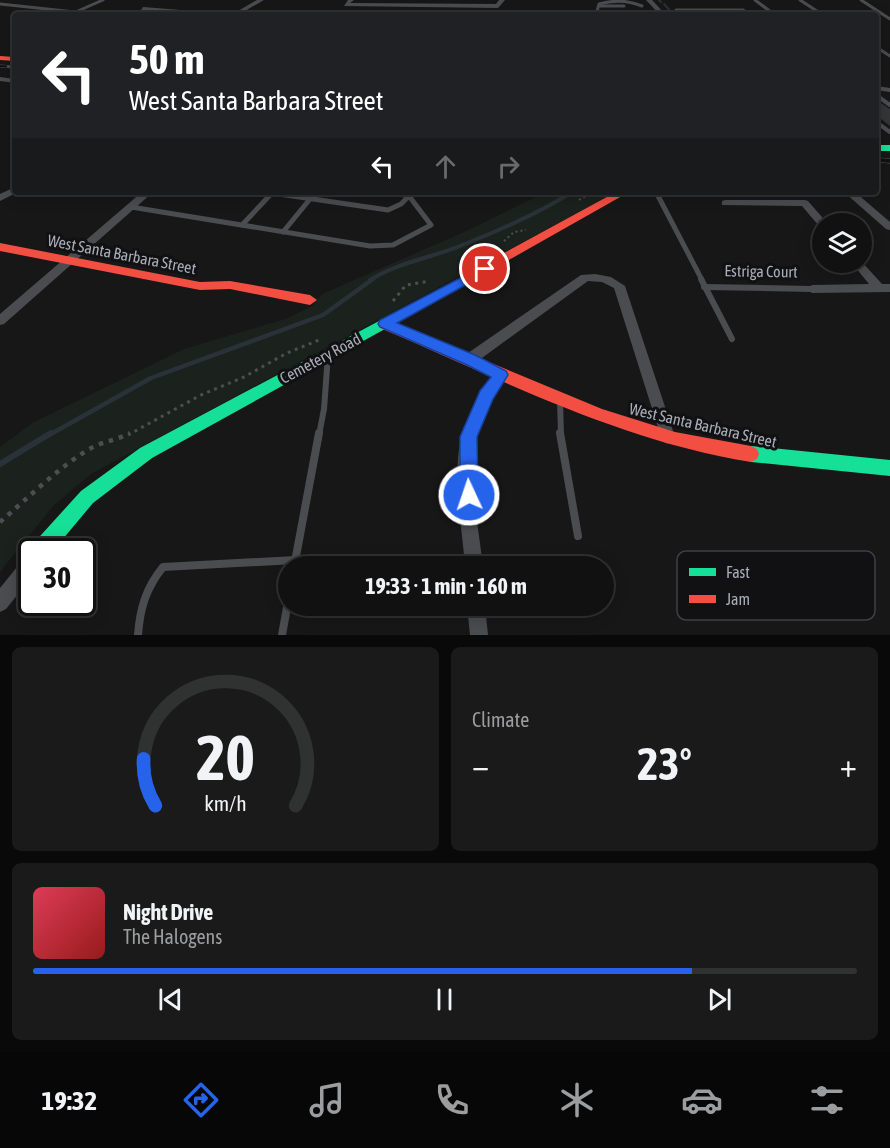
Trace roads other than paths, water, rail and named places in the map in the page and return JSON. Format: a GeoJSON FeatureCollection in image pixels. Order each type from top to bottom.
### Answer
{"type":"FeatureCollection","features":[{"type":"Feature","properties":{"kind":"street"},"geometry":{"type":"LineString","coordinates":[[239,12],[261,0]]}},
{"type":"Feature","properties":{"kind":"street"},"geometry":{"type":"LineString","coordinates":[[351,0],[346,5],[498,6],[502,0]]}},
{"type":"Feature","properties":{"kind":"street"},"geometry":{"type":"LineString","coordinates":[[650,0],[660,12]]}},
{"type":"Feature","properties":{"kind":"street"},"geometry":{"type":"LineString","coordinates":[[151,4],[143,9],[181,12]]}},
{"type":"Feature","properties":{"kind":"street"},"geometry":{"type":"LineString","coordinates":[[0,321],[145,195]]}},
{"type":"Feature","properties":{"kind":"street","name":"Cemetery Road"},"geometry":{"type":"LineString","coordinates":[[50,538],[78,504],[109,477],[193,426],[385,324],[619,195]]}},
{"type":"Feature","properties":{"kind":"street"},"geometry":{"type":"LineString","coordinates":[[853,195],[890,226]]}},
{"type":"Feature","properties":{"kind":"street"},"geometry":{"type":"LineString","coordinates":[[725,203],[805,203],[813,213]]}},
{"type":"Feature","properties":{"kind":"street","name":"West Santa Barbara Street"},"geometry":{"type":"LineString","coordinates":[[0,247],[200,286],[230,285],[310,300]]}},
{"type":"Feature","properties":{"kind":"street"},"geometry":{"type":"LineString","coordinates":[[868,273],[884,288]]}},
{"type":"Feature","properties":{"kind":"street"},"geometry":{"type":"LineString","coordinates":[[470,360],[585,278],[598,276],[609,279],[619,286],[668,437]]}},
{"type":"Feature","properties":{"kind":"street","name":"Estriga Court"},"geometry":{"type":"LineString","coordinates":[[812,289],[884,288]]}},
{"type":"Feature","properties":{"kind":"street","name":"West Santa Barbara Street"},"geometry":{"type":"LineString","coordinates":[[385,324],[501,375],[631,427],[668,437],[787,460],[890,468]]}},
{"type":"Feature","properties":{"kind":"street"},"geometry":{"type":"LineString","coordinates":[[473,556],[467,471],[469,437],[486,396],[501,375]]}},
{"type":"Feature","properties":{"kind":"street"},"geometry":{"type":"LineString","coordinates":[[0,603],[18,580]]}},
{"type":"Feature","properties":{"kind":"street"},"geometry":{"type":"LineString","coordinates":[[477,616],[478,635]]}},
{"type":"Feature","properties":{"kind":"lane"},"geometry":{"type":"LineString","coordinates":[[0,3],[9,0]]}},
{"type":"Feature","properties":{"kind":"lane"},"geometry":{"type":"LineString","coordinates":[[0,3],[75,12],[103,0]]}},
{"type":"Feature","properties":{"kind":"lane"},"geometry":{"type":"LineString","coordinates":[[755,0],[770,12],[819,12]]}},
{"type":"Feature","properties":{"kind":"lane"},"geometry":{"type":"LineString","coordinates":[[800,0],[819,12]]}},
{"type":"Feature","properties":{"kind":"lane"},"geometry":{"type":"LineString","coordinates":[[861,0],[890,19]]}},
{"type":"Feature","properties":{"kind":"lane"},"geometry":{"type":"LineString","coordinates":[[597,12],[598,6],[655,6]]}},
{"type":"Feature","properties":{"kind":"lane"},"geometry":{"type":"LineString","coordinates":[[678,12],[676,10],[743,10],[746,12]]}},
{"type":"Feature","properties":{"kind":"lane"},"geometry":{"type":"LineString","coordinates":[[242,225],[270,195]]}},
{"type":"Feature","properties":{"kind":"lane"},"geometry":{"type":"LineString","coordinates":[[295,195],[388,210],[401,204],[409,196]]}},
{"type":"Feature","properties":{"kind":"lane"},"geometry":{"type":"LineString","coordinates":[[131,207],[370,246],[393,245],[431,225],[409,196],[404,195]]}},
{"type":"Feature","properties":{"kind":"lane"},"geometry":{"type":"LineString","coordinates":[[658,195],[732,339]]}},
{"type":"Feature","properties":{"kind":"lane"},"geometry":{"type":"LineString","coordinates":[[283,232],[310,199]]}},
{"type":"Feature","properties":{"kind":"lane","name":"Estriga Court"},"geometry":{"type":"LineString","coordinates":[[704,288],[812,289]]}},
{"type":"Feature","properties":{"kind":"lane"},"geometry":{"type":"LineString","coordinates":[[296,556],[324,409],[329,352]]}},
{"type":"Feature","properties":{"kind":"lane"},"geometry":{"type":"LineString","coordinates":[[560,399],[561,436],[578,536]]}},
{"type":"Feature","properties":{"kind":"lane"},"geometry":{"type":"LineString","coordinates":[[138,635],[148,585],[163,567],[278,564]]}},
{"type":"Feature","properties":{"kind":"lane"},"geometry":{"type":"LineString","coordinates":[[282,635],[285,616]]}},
{"type":"Feature","properties":{"kind":"waterway"},"geometry":{"type":"LineString","coordinates":[[664,4],[671,12]]}},
{"type":"Feature","properties":{"kind":"waterway"},"geometry":{"type":"LineString","coordinates":[[370,280],[391,269],[449,250],[503,228],[546,208],[567,195]]}},
{"type":"Feature","properties":{"kind":"waterway"},"geometry":{"type":"LineString","coordinates":[[49,435],[151,378],[323,315],[373,279]]}},
{"type":"Feature","properties":{"kind":"waterway"},"geometry":{"type":"LineString","coordinates":[[0,464],[51,433]]}},
{"type":"Feature","properties":{"kind":"railway"},"geometry":{"type":"LineString","coordinates":[[0,66],[12,67]]}},
{"type":"Feature","properties":{"kind":"railway"},"geometry":{"type":"LineString","coordinates":[[879,160],[890,161],[880,160]]}}]}
